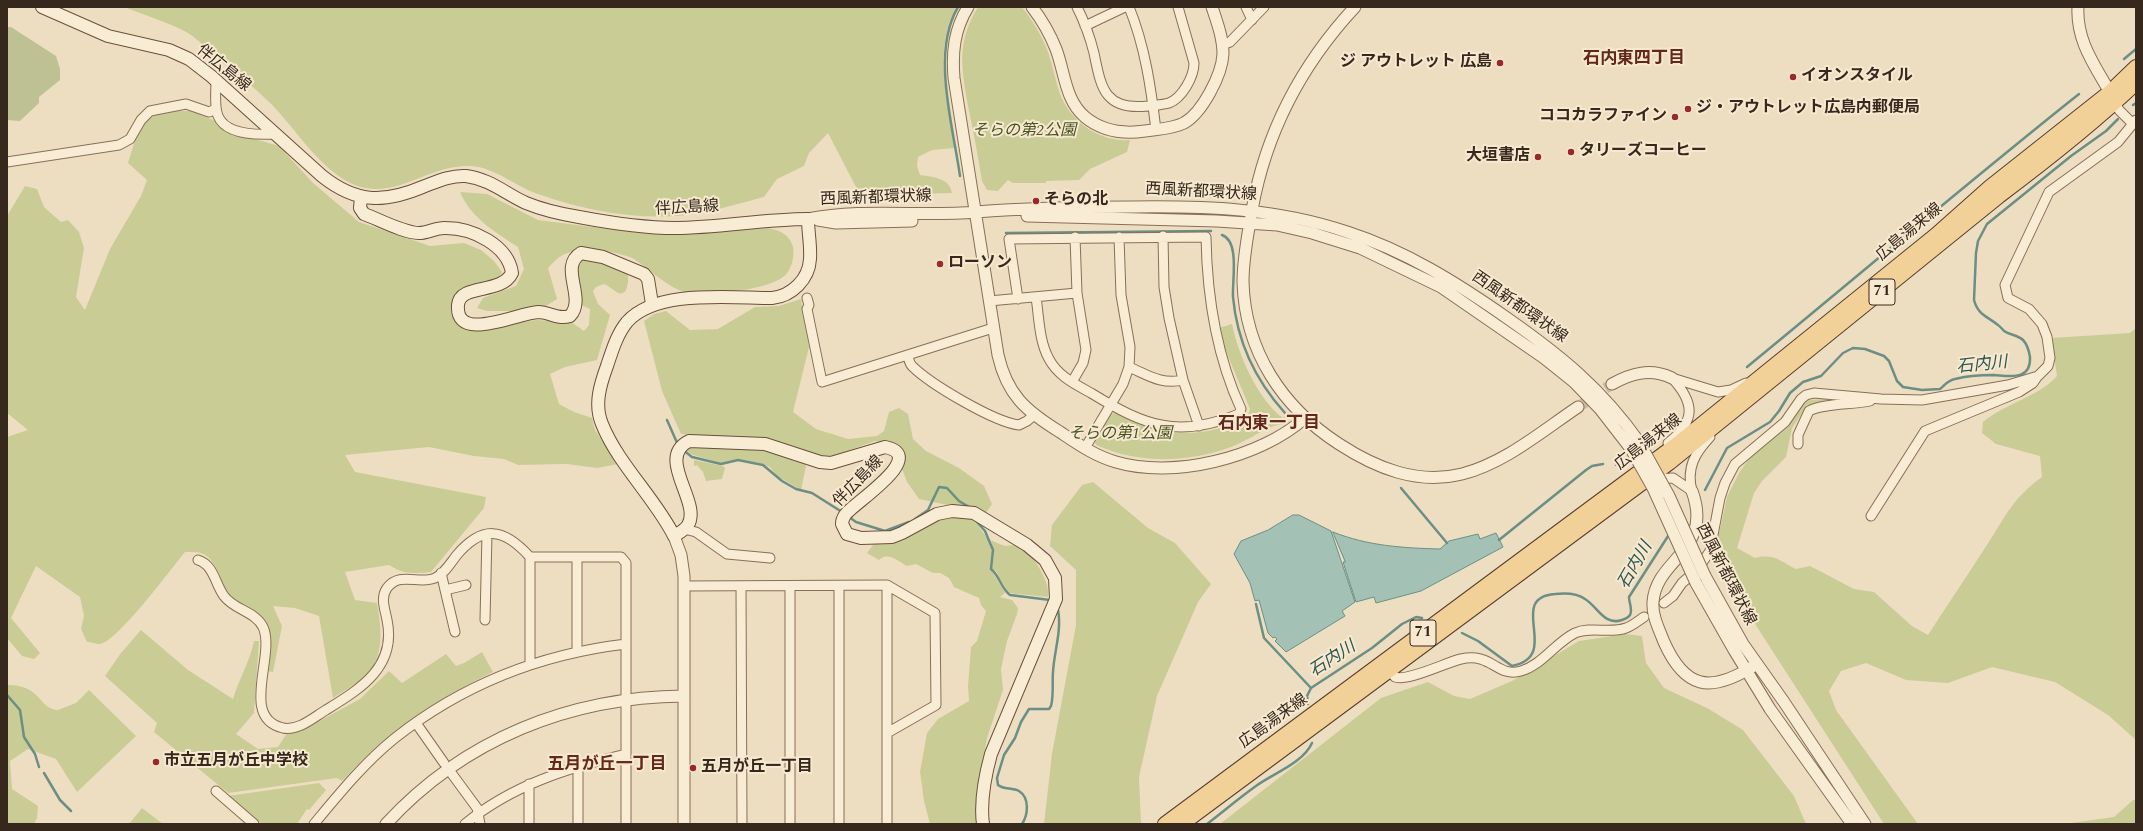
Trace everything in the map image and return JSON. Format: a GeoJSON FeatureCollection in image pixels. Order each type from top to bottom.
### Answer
{"type":"FeatureCollection","features":[{"type":"Feature","properties":{"kind":"main road","name":"伴広島線"},"geometry":{"type":"LineString","coordinates":[[42,7],[108,36],[181,55],[197,64],[330,182],[347,192],[361,197],[377,199],[397,197],[446,179],[464,176],[483,180],[525,202],[546,210],[639,227],[676,228],[753,220],[808,219]]}},
{"type":"Feature","properties":{"kind":"main road","name":"広島湯来線"},"geometry":{"type":"LineString","coordinates":[[1166,824],[1646,481],[1725,420],[1974,217],[2045,162],[2113,97],[2136,67]]}},
{"type":"Feature","properties":{"kind":"main road","name":"広島湯来線"},"geometry":{"type":"LineString","coordinates":[[1182,824],[1766,374],[1936,235],[1990,187],[2113,97],[2136,83]]}},
{"type":"Feature","properties":{"kind":"main road"},"geometry":{"type":"LineString","coordinates":[[361,197],[360,208],[364,214],[419,233],[439,228],[466,230],[486,238],[498,249],[511,268],[512,274],[505,283],[463,295],[459,300],[458,312],[462,320],[469,325],[480,325],[535,312],[559,318],[570,316],[576,304],[572,268],[575,258],[581,253],[603,257],[644,274],[648,279],[652,304]]}},
{"type":"Feature","properties":{"kind":"main road"},"geometry":{"type":"LineString","coordinates":[[684,529],[674,536],[609,437],[602,423],[598,407],[601,384],[620,332],[637,312],[652,304],[684,298],[772,298],[787,293],[801,282],[808,270],[810,255],[808,219]]}},
{"type":"Feature","properties":{"kind":"main road","name":"伴広島線"},"geometry":{"type":"LineString","coordinates":[[684,529],[688,526],[691,513],[676,460],[680,448],[689,441],[695,440],[764,444],[820,462],[831,463],[885,447],[893,450],[898,458],[896,469],[845,515],[842,524],[844,531],[850,536],[861,538],[895,536],[932,516],[944,512],[959,510],[974,513],[1037,552],[1053,573],[1057,590],[1054,606],[989,762],[983,803],[983,824]]}},
{"type":"Feature","properties":{"kind":"street"},"geometry":{"type":"LineString","coordinates":[[968,7],[957,30],[953,57],[954,78],[998,355],[1006,381],[1019,401],[1034,415],[1085,448],[1104,458],[1136,466],[1205,464],[1228,458],[1251,450],[1295,427],[1305,418]]}},
{"type":"Feature","properties":{"kind":"street"},"geometry":{"type":"LineString","coordinates":[[1032,7],[1044,24],[1056,49],[1070,96],[1085,117],[1104,129],[1120,132],[1156,130],[1178,126],[1198,112],[1206,100],[1218,72],[1222,57],[1222,45],[1212,7]]}},
{"type":"Feature","properties":{"kind":"street"},"geometry":{"type":"LineString","coordinates":[[1077,7],[1094,52],[1099,80],[1104,91],[1112,99],[1125,106],[1153,106],[1171,102],[1178,98],[1185,88],[1194,66],[1185,28],[1178,7]]}},
{"type":"Feature","properties":{"kind":"street"},"geometry":{"type":"LineString","coordinates":[[1085,26],[1125,7]]}},
{"type":"Feature","properties":{"kind":"street"},"geometry":{"type":"LineString","coordinates":[[1129,7],[1139,31],[1156,130]]}},
{"type":"Feature","properties":{"kind":"street"},"geometry":{"type":"LineString","coordinates":[[1246,7],[1252,20]]}},
{"type":"Feature","properties":{"kind":"street"},"geometry":{"type":"LineString","coordinates":[[1222,45],[1230,42],[1264,7]]}},
{"type":"Feature","properties":{"kind":"street"},"geometry":{"type":"LineString","coordinates":[[1355,7],[1321,47],[1288,99],[1262,163],[1249,223],[1243,282],[1250,329],[1258,353],[1273,380],[1305,418],[1331,439],[1370,462],[1405,475],[1434,477],[1461,474],[1492,463],[1578,407]]}},
{"type":"Feature","properties":{"kind":"street"},"geometry":{"type":"LineString","coordinates":[[1871,516],[1925,431],[2019,392],[2033,383],[2048,366],[2050,358],[2047,337],[2037,316],[2029,309],[2008,298],[2006,285],[2027,244],[2049,192],[2118,142],[2134,122],[2119,110],[2080,38],[2077,24],[2078,7]]}},
{"type":"Feature","properties":{"kind":"street"},"geometry":{"type":"LineString","coordinates":[[216,81],[216,109],[222,123],[231,129],[261,135],[275,134]]}},
{"type":"Feature","properties":{"kind":"street"},"geometry":{"type":"LineString","coordinates":[[7,162],[119,145],[130,139],[141,120],[150,111],[186,104],[209,112],[216,109]]}},
{"type":"Feature","properties":{"kind":"street","name":"西風新都環状線"},"geometry":{"type":"LineString","coordinates":[[808,219],[836,223],[1136,207],[1195,207],[1252,211],[1296,217],[1348,232],[1409,257],[1477,297],[1579,372],[1606,399],[1665,489],[1705,576],[1743,644],[1865,824]]}},
{"type":"Feature","properties":{"kind":"street","name":"西風新都環状線"},"geometry":{"type":"LineString","coordinates":[[976,215],[1278,225],[1345,243],[1441,287],[1559,370],[1635,445],[1696,583],[1770,709],[1852,824]]}},
{"type":"Feature","properties":{"kind":"street"},"geometry":{"type":"LineString","coordinates":[[1018,299],[1009,239],[1119,236],[1206,237],[1210,302],[1223,362],[1241,409],[1239,414],[1224,420],[1199,426],[1176,427],[1148,422],[1130,416],[1072,382],[1058,371],[1046,354],[1036,297]]}},
{"type":"Feature","properties":{"kind":"street"},"geometry":{"type":"LineString","coordinates":[[1085,448],[1123,384],[1128,367],[1130,347],[1121,295],[1119,236]]}},
{"type":"Feature","properties":{"kind":"street"},"geometry":{"type":"LineString","coordinates":[[1163,236],[1166,303],[1183,380],[1199,426]]}},
{"type":"Feature","properties":{"kind":"street"},"geometry":{"type":"LineString","coordinates":[[1072,382],[1083,363],[1086,350],[1077,293],[1075,238]]}},
{"type":"Feature","properties":{"kind":"street"},"geometry":{"type":"LineString","coordinates":[[989,301],[1077,293]]}},
{"type":"Feature","properties":{"kind":"street"},"geometry":{"type":"LineString","coordinates":[[807,298],[810,304],[808,309],[822,382],[993,328]]}},
{"type":"Feature","properties":{"kind":"street"},"geometry":{"type":"LineString","coordinates":[[907,355],[911,365],[942,389],[996,417],[1019,425],[1034,415]]}},
{"type":"Feature","properties":{"kind":"street"},"geometry":{"type":"LineString","coordinates":[[1128,367],[1157,380],[1170,382],[1183,380]]}},
{"type":"Feature","properties":{"kind":"street"},"geometry":{"type":"LineString","coordinates":[[1612,384],[1641,372],[1658,372],[1710,390],[1725,392],[1766,374]]}},
{"type":"Feature","properties":{"kind":"street"},"geometry":{"type":"LineString","coordinates":[[1664,603],[1673,596],[1682,583],[1698,569],[1710,551],[1720,498],[1725,483],[1735,464],[1785,422],[1800,399],[1806,395],[1814,394],[1881,399],[1922,400],[2008,385],[2038,376]]}},
{"type":"Feature","properties":{"kind":"street"},"geometry":{"type":"LineString","coordinates":[[1612,493],[1637,468],[1676,437],[1686,424],[1689,415],[1688,401],[1683,390],[1672,378]]}},
{"type":"Feature","properties":{"kind":"street"},"geometry":{"type":"LineString","coordinates":[[1798,444],[1798,434],[1803,419],[1812,410],[1881,399]]}},
{"type":"Feature","properties":{"kind":"street"},"geometry":{"type":"LineString","coordinates":[[1725,420],[1696,454],[1689,478],[1697,507],[1696,529],[1686,548],[1665,574],[1655,592],[1653,604],[1656,622],[1676,666],[1693,679],[1706,684],[1715,684],[1747,671],[1758,664]]}},
{"type":"Feature","properties":{"kind":"street"},"geometry":{"type":"LineString","coordinates":[[1646,481],[1658,478],[1673,478],[1692,491]]}},
{"type":"Feature","properties":{"kind":"street"},"geometry":{"type":"LineString","coordinates":[[684,529],[696,532],[727,554],[770,558]]}},
{"type":"Feature","properties":{"kind":"street"},"geometry":{"type":"LineString","coordinates":[[485,620],[487,534]]}},
{"type":"Feature","properties":{"kind":"street"},"geometry":{"type":"LineString","coordinates":[[198,560],[208,566],[226,598],[254,616],[262,625],[266,640],[261,705],[269,721],[278,726],[288,728],[301,725],[353,693],[376,672],[388,646],[389,626],[383,599],[385,592],[391,583],[402,579],[428,580],[441,574],[467,543],[473,539],[487,534],[506,536],[516,543],[530,557],[619,556],[625,560],[626,824]]}},
{"type":"Feature","properties":{"kind":"street"},"geometry":{"type":"LineString","coordinates":[[674,536],[682,561],[684,586],[684,824]]}},
{"type":"Feature","properties":{"kind":"street"},"geometry":{"type":"LineString","coordinates":[[530,557],[530,665]]}},
{"type":"Feature","properties":{"kind":"street"},"geometry":{"type":"LineString","coordinates":[[577,557],[577,652]]}},
{"type":"Feature","properties":{"kind":"street"},"geometry":{"type":"LineString","coordinates":[[441,574],[454,632]]}},
{"type":"Feature","properties":{"kind":"street"},"geometry":{"type":"LineString","coordinates":[[445,590],[466,585]]}},
{"type":"Feature","properties":{"kind":"street"},"geometry":{"type":"LineString","coordinates":[[684,586],[887,586],[935,613],[936,705],[887,733]]}},
{"type":"Feature","properties":{"kind":"street"},"geometry":{"type":"LineString","coordinates":[[741,586],[742,824]]}},
{"type":"Feature","properties":{"kind":"street"},"geometry":{"type":"LineString","coordinates":[[790,586],[790,824]]}},
{"type":"Feature","properties":{"kind":"street"},"geometry":{"type":"LineString","coordinates":[[839,586],[839,824]]}},
{"type":"Feature","properties":{"kind":"street"},"geometry":{"type":"LineString","coordinates":[[887,586],[888,824]]}},
{"type":"Feature","properties":{"kind":"street"},"geometry":{"type":"LineString","coordinates":[[1386,667],[1397,678],[1404,678],[1442,664],[1469,658],[1482,658],[1502,671],[1517,672],[1529,668],[1559,643],[1575,633],[1585,630],[1625,628],[1644,617]]}},
{"type":"Feature","properties":{"kind":"street"},"geometry":{"type":"LineString","coordinates":[[314,824],[357,774],[395,739],[416,723],[470,690],[489,680],[530,665],[577,652],[626,644]]}},
{"type":"Feature","properties":{"kind":"street"},"geometry":{"type":"LineString","coordinates":[[386,824],[408,802],[436,778],[463,758],[499,738],[557,714],[626,699],[684,696]]}},
{"type":"Feature","properties":{"kind":"street"},"geometry":{"type":"LineString","coordinates":[[416,723],[444,763]]}},
{"type":"Feature","properties":{"kind":"street"},"geometry":{"type":"LineString","coordinates":[[465,824],[479,813],[529,784],[578,765],[626,754]]}},
{"type":"Feature","properties":{"kind":"street"},"geometry":{"type":"LineString","coordinates":[[578,765],[578,824]]}},
{"type":"Feature","properties":{"kind":"street"},"geometry":{"type":"LineString","coordinates":[[452,774],[479,813],[480,824]]}},
{"type":"Feature","properties":{"kind":"street"},"geometry":{"type":"LineString","coordinates":[[529,784],[529,824]]}},
{"type":"Feature","properties":{"kind":"street"},"geometry":{"type":"LineString","coordinates":[[216,791],[254,824]]}},
{"type":"Feature","properties":{"kind":"green space"},"geometry":{"type":"Polygon","coordinates":[[[124,7],[956,7],[949,24],[945,41],[944,59],[946,95],[955,148],[932,150],[918,157],[917,166],[920,175],[944,181],[951,188],[952,193],[886,195],[857,189],[828,133],[809,153],[804,166],[777,179],[764,197],[687,215],[659,217],[625,215],[591,209],[532,192],[490,170],[471,166],[454,167],[390,187],[374,189],[357,186],[340,177],[320,160],[268,101],[200,42],[188,33],[173,26],[124,7]]]}},
{"type":"Feature","properties":{"kind":"green space","name":"そらの第2公園"},"geometry":{"type":"Polygon","coordinates":[[[978,7],[1022,7],[1043,40],[1050,57],[1060,94],[1071,113],[1097,134],[1119,140],[1130,140],[1127,152],[1090,169],[1079,180],[1046,181],[1046,183],[1013,183],[1008,180],[998,191],[987,190],[982,181],[966,97],[962,58],[966,33],[978,7]]]}},
{"type":"Feature","properties":{"kind":"green space"},"geometry":{"type":"Polygon","coordinates":[[[7,27],[11,27],[56,56],[60,69],[60,80],[39,97],[39,103],[20,121],[7,120],[7,27]]]}},
{"type":"Feature","properties":{"kind":"green space"},"geometry":{"type":"Polygon","coordinates":[[[172,111],[193,111],[215,121],[227,131],[279,146],[313,183],[359,222],[430,246],[464,243],[481,250],[494,261],[502,272],[498,279],[469,287],[455,294],[451,313],[464,329],[484,328],[536,320],[571,322],[584,331],[589,325],[590,309],[581,305],[577,280],[578,263],[586,257],[627,271],[628,282],[624,292],[618,293],[604,284],[596,287],[593,291],[598,304],[610,315],[597,360],[565,367],[550,374],[559,404],[574,412],[592,418],[595,430],[618,464],[597,468],[567,464],[518,465],[504,459],[474,456],[429,447],[345,455],[355,472],[486,497],[484,508],[431,572],[409,573],[389,565],[345,572],[355,600],[377,603],[380,622],[380,642],[376,661],[371,669],[364,677],[333,698],[319,616],[295,608],[273,606],[282,626],[273,672],[267,671],[270,639],[265,622],[257,613],[237,601],[228,593],[212,561],[205,555],[197,552],[185,552],[131,618],[108,640],[100,644],[87,642],[81,629],[84,616],[80,597],[36,566],[11,618],[40,653],[34,659],[22,656],[7,638],[7,437],[28,430],[7,413],[7,216],[25,186],[37,189],[44,207],[61,222],[68,220],[79,232],[84,248],[76,297],[85,310],[110,249],[141,196],[147,180],[128,163],[139,133],[150,118],[172,111]]]}},
{"type":"Feature","properties":{"kind":"green space"},"geometry":{"type":"Polygon","coordinates":[[[460,192],[487,194],[538,220],[640,233],[670,235],[768,228],[777,230],[790,239],[793,247],[793,259],[786,275],[775,282],[764,286],[738,291],[691,293],[684,292],[669,285],[631,257],[600,250],[579,250],[561,256],[548,268],[557,299],[538,311],[487,311],[477,308],[483,298],[516,286],[524,269],[518,247],[484,224],[470,209],[460,192]]]}},
{"type":"Feature","properties":{"kind":"green space"},"geometry":{"type":"Polygon","coordinates":[[[801,299],[809,347],[793,412],[816,429],[848,439],[877,436],[884,431],[889,412],[899,408],[908,414],[913,439],[926,451],[959,468],[984,486],[992,504],[986,513],[919,499],[907,482],[893,445],[875,441],[834,456],[810,455],[725,438],[681,434],[662,391],[644,321],[654,314],[666,311],[690,330],[718,329],[755,307],[779,306],[801,299]]]}},
{"type":"Feature","properties":{"kind":"green space","name":"そらの第1公園"},"geometry":{"type":"Polygon","coordinates":[[[1232,324],[1239,349],[1250,376],[1265,400],[1283,418],[1285,416],[1287,422],[1269,428],[1231,447],[1198,456],[1163,459],[1146,458],[1129,456],[1096,445],[1094,440],[1110,414],[1114,413],[1152,428],[1176,433],[1212,430],[1247,418],[1250,409],[1223,344],[1219,328],[1232,324]]]}},
{"type":"Feature","properties":{"kind":"green space"},"geometry":{"type":"Polygon","coordinates":[[[2136,328],[2136,740],[2108,715],[2055,682],[1992,667],[1948,683],[1906,680],[1866,663],[1841,671],[1829,691],[1836,710],[1918,824],[1884,824],[1757,627],[1720,564],[1716,548],[1727,497],[1739,473],[1753,453],[1806,400],[1827,399],[1833,402],[1812,407],[1803,412],[1792,428],[1786,457],[1762,481],[1754,493],[1737,548],[1755,558],[1767,556],[1772,557],[1796,569],[1810,566],[1854,589],[1874,592],[1912,626],[1928,635],[2008,511],[2022,494],[2042,477],[2040,456],[1996,444],[1982,433],[1983,422],[1992,415],[2041,389],[2057,376],[2051,338],[2130,333],[2136,328]]]}},
{"type":"Feature","properties":{"kind":"green space"},"geometry":{"type":"Polygon","coordinates":[[[760,446],[804,462],[806,466],[801,490],[777,476],[770,467],[760,463],[738,459],[721,463],[693,455],[685,450],[686,447],[760,446]]]}},
{"type":"Feature","properties":{"kind":"green space"},"geometry":{"type":"Polygon","coordinates":[[[694,460],[723,466],[725,468],[722,479],[706,481],[703,472],[697,465],[694,466],[694,460]]]}},
{"type":"Feature","properties":{"kind":"green space"},"geometry":{"type":"Polygon","coordinates":[[[1093,482],[1148,528],[1175,543],[1211,584],[1198,602],[1157,696],[1139,777],[1141,824],[1044,824],[1052,754],[1076,625],[1076,570],[1050,546],[1052,525],[1082,485],[1093,482]]]}},
{"type":"Feature","properties":{"kind":"green space"},"geometry":{"type":"Polygon","coordinates":[[[971,515],[992,548],[990,568],[1005,593],[1000,597],[1012,600],[1018,608],[1007,641],[1001,669],[1003,690],[987,738],[980,777],[978,824],[930,824],[924,801],[920,772],[927,733],[938,719],[969,701],[968,686],[971,647],[977,641],[986,611],[981,605],[979,598],[954,587],[949,578],[940,573],[933,573],[916,564],[907,566],[893,558],[886,556],[879,560],[867,553],[873,545],[869,541],[935,519],[971,515]]]}},
{"type":"Feature","properties":{"kind":"green space"},"geometry":{"type":"Polygon","coordinates":[[[991,540],[1006,546],[1017,545],[1029,554],[1040,568],[1044,576],[1047,584],[1048,597],[1008,593],[996,571],[992,569],[994,553],[991,540]]]}},
{"type":"Feature","properties":{"kind":"green space"},"geometry":{"type":"Polygon","coordinates":[[[141,630],[188,670],[233,699],[250,656],[254,641],[259,641],[254,713],[236,734],[258,749],[278,747],[287,733],[301,731],[360,699],[389,671],[402,683],[446,654],[456,666],[482,652],[493,672],[451,694],[412,719],[376,748],[342,781],[337,778],[228,793],[154,732],[157,723],[105,676],[121,653],[141,630]]]}},
{"type":"Feature","properties":{"kind":"green space"},"geometry":{"type":"Polygon","coordinates":[[[1626,634],[1642,636],[1646,663],[1664,688],[1707,708],[1743,730],[1794,796],[1806,824],[1220,824],[1381,698],[1428,682],[1454,696],[1470,699],[1512,681],[1579,641],[1626,634]]]}},
{"type":"Feature","properties":{"kind":"green space"},"geometry":{"type":"Polygon","coordinates":[[[7,685],[19,686],[28,689],[49,708],[58,710],[76,703],[89,690],[136,736],[77,792],[56,759],[28,749],[10,761],[12,789],[38,806],[37,818],[34,824],[7,824],[7,685]]]}},
{"type":"Feature","properties":{"kind":"green space"},"geometry":{"type":"Polygon","coordinates":[[[319,783],[326,790],[309,810],[307,809],[297,824],[262,824],[228,796],[319,783]]]}},
{"type":"Feature","properties":{"kind":"green space"},"geometry":{"type":"Polygon","coordinates":[[[2133,800],[2136,800],[2136,824],[2064,824],[2114,817],[2133,800]]]}},
{"type":"Feature","properties":{"kind":"green space"},"geometry":{"type":"Polygon","coordinates":[[[142,808],[163,824],[129,824],[142,808]]]}},
{"type":"Feature","properties":{"kind":"shaded area"},"geometry":{"type":"Polygon","coordinates":[[[1293,515],[1299,515],[1331,531],[1355,602],[1342,611],[1345,616],[1286,652],[1275,641],[1277,639],[1275,637],[1273,638],[1268,633],[1259,600],[1255,601],[1250,583],[1234,554],[1241,541],[1268,530],[1293,515]]]}},
{"type":"Feature","properties":{"kind":"shaded area"},"geometry":{"type":"Polygon","coordinates":[[[1333,532],[1346,537],[1372,543],[1399,547],[1440,549],[1449,541],[1478,534],[1480,539],[1496,533],[1503,547],[1421,591],[1376,603],[1374,597],[1356,602],[1343,562],[1345,562],[1333,532]]]}},
{"type":"Feature","properties":{"kind":"waterway"},"geometry":{"type":"LineString","coordinates":[[958,7],[950,25],[946,45],[945,67],[949,112],[960,176]]}},
{"type":"Feature","properties":{"kind":"waterway"},"geometry":{"type":"LineString","coordinates":[[2124,59],[2136,49]]}},
{"type":"Feature","properties":{"kind":"waterway"},"geometry":{"type":"LineString","coordinates":[[1747,367],[1954,195],[2079,94]]}},
{"type":"Feature","properties":{"kind":"waterway","name":"石内川"},"geometry":{"type":"LineString","coordinates":[[1705,490],[1727,448],[1770,422],[1790,393],[1803,382],[1821,376],[1843,353],[1853,348],[1865,349],[1884,356],[1889,361],[1897,381],[1903,387],[1922,390],[1940,389],[1950,380],[1964,377],[1989,375],[2013,376],[2023,374],[2029,365],[2030,357],[2028,348],[2021,338],[2004,331],[1999,325],[1983,315],[1978,309],[1974,300],[1978,241],[1987,224],[2071,156],[2106,131],[2118,119]]}},
{"type":"Feature","properties":{"kind":"waterway"},"geometry":{"type":"LineString","coordinates":[[1006,233],[1211,231]]}},
{"type":"Feature","properties":{"kind":"waterway"},"geometry":{"type":"LineString","coordinates":[[1222,235],[1228,239],[1233,253],[1233,297],[1235,313],[1244,345],[1265,388],[1285,413]]}},
{"type":"Feature","properties":{"kind":"waterway"},"geometry":{"type":"LineString","coordinates":[[667,420],[678,445]]}},
{"type":"Feature","properties":{"kind":"waterway"},"geometry":{"type":"LineString","coordinates":[[1645,448],[1664,434]]}},
{"type":"Feature","properties":{"kind":"waterway"},"geometry":{"type":"LineString","coordinates":[[683,450],[692,457],[721,464],[738,460],[763,465],[782,481],[796,489],[812,493],[842,512]]}},
{"type":"Feature","properties":{"kind":"waterway"},"geometry":{"type":"LineString","coordinates":[[1616,465],[1624,464],[1632,458]]}},
{"type":"Feature","properties":{"kind":"waterway"},"geometry":{"type":"LineString","coordinates":[[1499,540],[1586,470],[1592,466],[1603,464]]}},
{"type":"Feature","properties":{"kind":"waterway"},"geometry":{"type":"LineString","coordinates":[[915,519],[928,510],[939,487],[947,488],[959,501],[969,507]]}},
{"type":"Feature","properties":{"kind":"waterway"},"geometry":{"type":"LineString","coordinates":[[1401,488],[1447,543]]}},
{"type":"Feature","properties":{"kind":"waterway"},"geometry":{"type":"LineString","coordinates":[[849,517],[856,522],[885,531],[909,522]]}},
{"type":"Feature","properties":{"kind":"waterway"},"geometry":{"type":"LineString","coordinates":[[977,522],[985,531],[993,550],[991,569],[1007,592],[1010,595],[1050,600]]}},
{"type":"Feature","properties":{"kind":"waterway","name":"石内川"},"geometry":{"type":"LineString","coordinates":[[1462,633],[1478,641],[1512,666],[1526,660],[1533,651],[1535,640],[1533,616],[1534,606],[1541,598],[1555,594],[1574,595],[1582,597],[1590,602],[1602,615],[1610,620],[1616,621],[1625,619],[1631,613],[1629,597],[1670,533]]}},
{"type":"Feature","properties":{"kind":"waterway"},"geometry":{"type":"LineString","coordinates":[[1256,604],[1264,638],[1311,688]]}},
{"type":"Feature","properties":{"kind":"waterway"},"geometry":{"type":"LineString","coordinates":[[1022,824],[1027,811],[1023,794],[1014,789],[998,785],[997,778],[1004,755],[1015,738],[1021,722],[1029,709],[1049,709],[1051,706],[1059,625],[1058,610]]}},
{"type":"Feature","properties":{"kind":"waterway","name":"石内川"},"geometry":{"type":"LineString","coordinates":[[1308,704],[1307,696],[1311,688],[1372,648],[1402,624],[1416,617],[1422,618]]}},
{"type":"Feature","properties":{"kind":"waterway"},"geometry":{"type":"LineString","coordinates":[[7,695],[20,710],[24,737],[35,754],[39,767]]}},
{"type":"Feature","properties":{"kind":"waterway","name":"石内川"},"geometry":{"type":"LineString","coordinates":[[1207,824],[1263,781],[1295,762],[1308,750],[1312,743]]}},
{"type":"Feature","properties":{"kind":"waterway"},"geometry":{"type":"LineString","coordinates":[[44,773],[60,800],[71,811]]}},
{"type":"Feature","properties":{"kind":"tunnel"},"geometry":{"type":"LineString","coordinates":[[1578,407],[1612,384]]}},
{"type":"Feature","properties":{"kind":"place","name":"ジ アウトレット 広島"},"geometry":{"type":"Point","coordinates":[1500,63]}},
{"type":"Feature","properties":{"kind":"place","name":"イオンスタイル"},"geometry":{"type":"Point","coordinates":[1793,77]}},
{"type":"Feature","properties":{"kind":"place","name":"ジ・アウトレット広島内郵便局"},"geometry":{"type":"Point","coordinates":[1688,109]}},
{"type":"Feature","properties":{"kind":"place","name":"ココカラファイン"},"geometry":{"type":"Point","coordinates":[1675,117]}},
{"type":"Feature","properties":{"kind":"place","name":"タリーズコーヒー"},"geometry":{"type":"Point","coordinates":[1571,152]}},
{"type":"Feature","properties":{"kind":"place","name":"大垣書店"},"geometry":{"type":"Point","coordinates":[1538,157]}},
{"type":"Feature","properties":{"kind":"place","name":"そらの北"},"geometry":{"type":"Point","coordinates":[1036,201]}},
{"type":"Feature","properties":{"kind":"place","name":"ローソン"},"geometry":{"type":"Point","coordinates":[940,264]}},
{"type":"Feature","properties":{"kind":"place","name":"市立五月が丘中学校"},"geometry":{"type":"Point","coordinates":[156,762]}},
{"type":"Feature","properties":{"kind":"place","name":"五月が丘一丁目"},"geometry":{"type":"Point","coordinates":[693,768]}},
{"type":"Feature","properties":{"kind":"district","name":"石内東四丁目"},"geometry":{"type":"Point","coordinates":[1634,60]}},
{"type":"Feature","properties":{"kind":"district","name":"石内東一丁目"},"geometry":{"type":"Point","coordinates":[1269,425]}},
{"type":"Feature","properties":{"kind":"district","name":"五月が丘一丁目"},"geometry":{"type":"Point","coordinates":[607,766]}}]}
